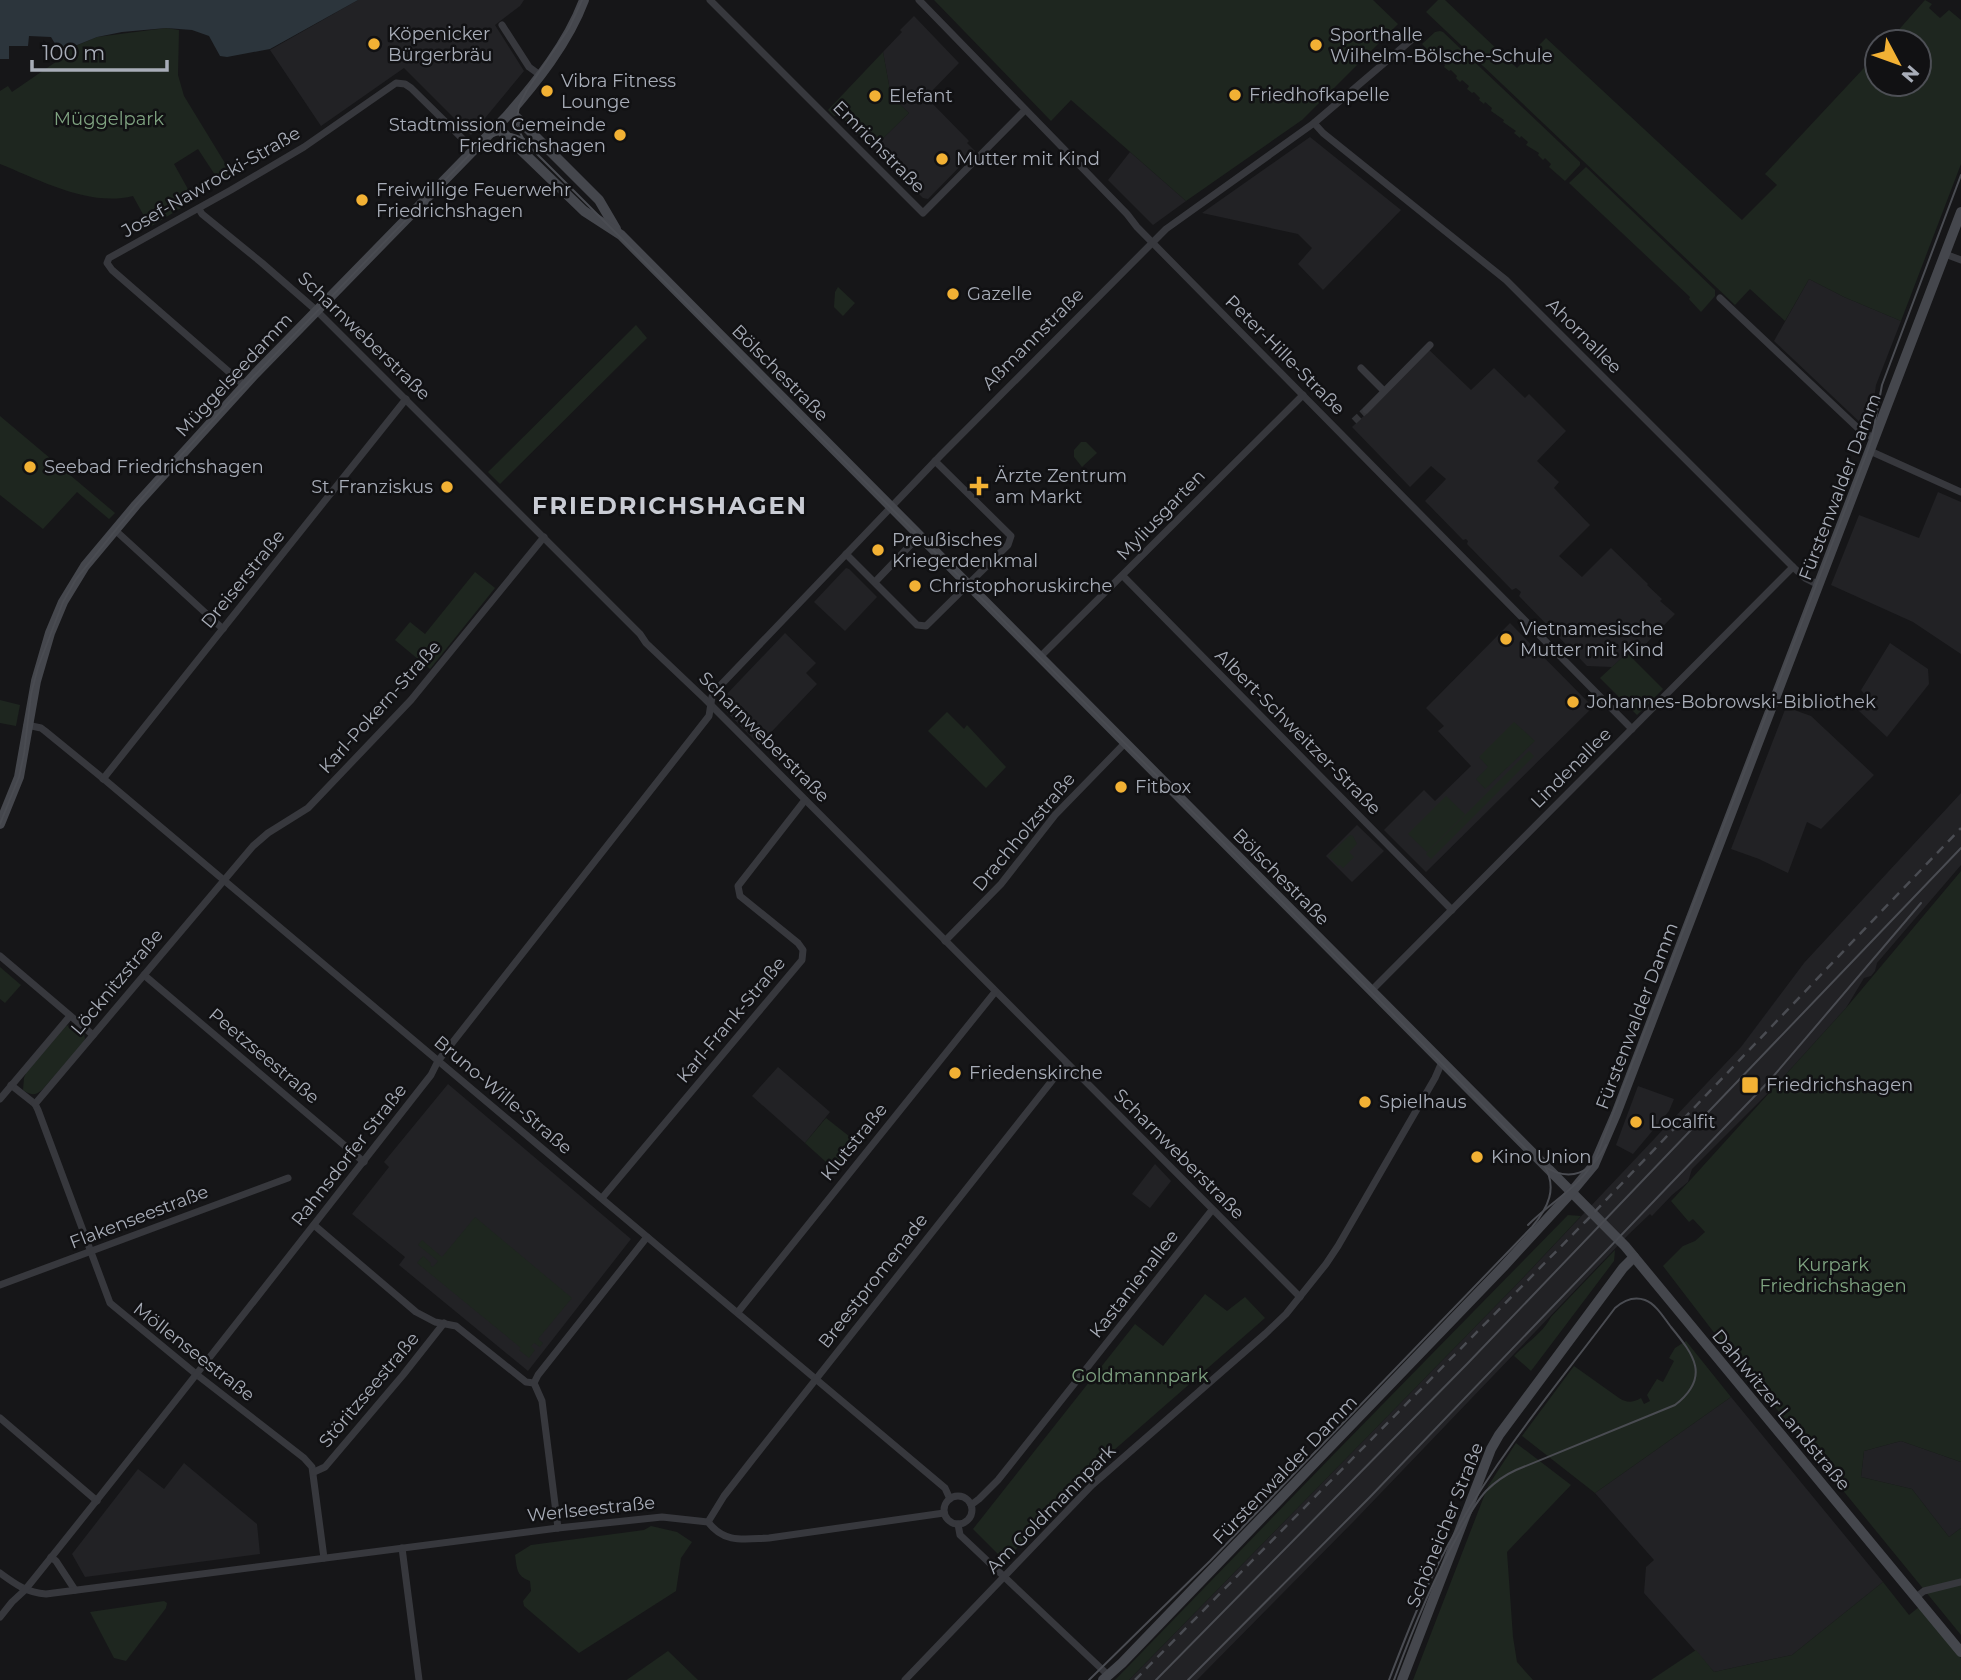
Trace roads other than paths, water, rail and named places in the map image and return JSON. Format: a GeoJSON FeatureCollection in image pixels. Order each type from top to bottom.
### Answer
{"type":"FeatureCollection","features":[{"type":"Feature","properties":{"kind":"main road","name":"Müggelseedamm"},"geometry":{"type":"LineString","coordinates":[[0,824],[19,777],[38,670],[50,633],[63,603],[85,566],[244,385],[497,127],[540,75],[573,25],[584,0]]}},
{"type":"Feature","properties":{"kind":"main road","name":"Bölschestraße"},"geometry":{"type":"LineString","coordinates":[[511,111],[599,200],[618,232]]}},
{"type":"Feature","properties":{"kind":"main road","name":"Bölschestraße"},"geometry":{"type":"LineString","coordinates":[[497,127],[584,211],[618,232],[1571,1192]]}},
{"type":"Feature","properties":{"kind":"main road","name":"Fürstenwalder Damm"},"geometry":{"type":"LineString","coordinates":[[1106,1678],[1503,1267],[1594,1165],[1616,1114],[1961,212]]}},
{"type":"Feature","properties":{"kind":"main road","name":"Dahlwitzer Landstraße"},"geometry":{"type":"LineString","coordinates":[[1571,1192],[1634,1257],[1961,1652]]}},
{"type":"Feature","properties":{"kind":"main road","name":"Schöneicher Straße"},"geometry":{"type":"LineString","coordinates":[[1402,1680],[1491,1449],[1623,1268],[1634,1257]]}},
{"type":"Feature","properties":{"kind":"street","name":"Emrichstraße"},"geometry":{"type":"LineString","coordinates":[[710,0],[923,213],[1025,110]]}},
{"type":"Feature","properties":{"kind":"street","name":"Peter-Hille-Straße"},"geometry":{"type":"LineString","coordinates":[[919,0],[1152,242],[1632,729]]}},
{"type":"Feature","properties":{"kind":"street"},"geometry":{"type":"LineString","coordinates":[[502,25],[529,66],[540,75]]}},
{"type":"Feature","properties":{"kind":"street","name":"Aßmannstraße"},"geometry":{"type":"LineString","coordinates":[[710,705],[716,690],[891,506],[1152,242],[1216,191],[1314,123],[1417,34]]}},
{"type":"Feature","properties":{"kind":"street","name":"Josef-Nawrocki-Straße"},"geometry":{"type":"LineString","coordinates":[[244,385],[113,270],[107,263],[109,258],[304,147],[397,83],[411,88],[474,150]]}},
{"type":"Feature","properties":{"kind":"street","name":"Ahornallee"},"geometry":{"type":"LineString","coordinates":[[1314,123],[1506,280],[1793,567],[1805,578],[1819,584]]}},
{"type":"Feature","properties":{"kind":"street","name":"Scharnweberstraße"},"geometry":{"type":"LineString","coordinates":[[199,209],[317,311],[1300,1297]]}},
{"type":"Feature","properties":{"kind":"street"},"geometry":{"type":"LineString","coordinates":[[1945,254],[1961,260]]}},
{"type":"Feature","properties":{"kind":"street"},"geometry":{"type":"LineString","coordinates":[[1720,298],[1863,433],[1875,439]]}},
{"type":"Feature","properties":{"kind":"street"},"geometry":{"type":"LineString","coordinates":[[1366,410],[1430,345]]}},
{"type":"Feature","properties":{"kind":"street"},"geometry":{"type":"LineString","coordinates":[[1361,368],[1384,391]]}},
{"type":"Feature","properties":{"kind":"street","name":"Myliusgarten"},"geometry":{"type":"LineString","coordinates":[[1041,656],[1303,396]]}},
{"type":"Feature","properties":{"kind":"street","name":"Dreiserstraße"},"geometry":{"type":"LineString","coordinates":[[103,779],[406,399]]}},
{"type":"Feature","properties":{"kind":"street"},"geometry":{"type":"LineString","coordinates":[[1870,451],[1961,492]]}},
{"type":"Feature","properties":{"kind":"street"},"geometry":{"type":"LineString","coordinates":[[846,554],[917,625],[926,626],[1008,545],[1011,536],[935,461]]}},
{"type":"Feature","properties":{"kind":"street"},"geometry":{"type":"LineString","coordinates":[[115,530],[223,629]]}},
{"type":"Feature","properties":{"kind":"street"},"geometry":{"type":"LineString","coordinates":[[875,582],[919,535]]}},
{"type":"Feature","properties":{"kind":"street","name":"Karl-Pokern-Straße"},"geometry":{"type":"LineString","coordinates":[[224,880],[259,839],[308,808],[416,694],[544,537]]}},
{"type":"Feature","properties":{"kind":"street","name":"Lindenallee"},"geometry":{"type":"LineString","coordinates":[[1372,990],[1793,567]]}},
{"type":"Feature","properties":{"kind":"street","name":"Albert-Schweitzer-Straße"},"geometry":{"type":"LineString","coordinates":[[1123,576],[1452,910]]}},
{"type":"Feature","properties":{"kind":"street","name":"Rahnsdorfer Straße"},"geometry":{"type":"LineString","coordinates":[[0,1617],[97,1501],[364,1162],[431,1075],[438,1061],[709,716],[710,705]]}},
{"type":"Feature","properties":{"kind":"street","name":"Bruno-Wille-Straße"},"geometry":{"type":"LineString","coordinates":[[27,725],[45,731],[224,880],[817,1378],[945,1488],[950,1499]]}},
{"type":"Feature","properties":{"kind":"street","name":"Drachholzstraße"},"geometry":{"type":"LineString","coordinates":[[945,942],[990,897],[1050,820],[1126,742]]}},
{"type":"Feature","properties":{"kind":"street","name":"Karl-Frank-Straße"},"geometry":{"type":"LineString","coordinates":[[601,1198],[802,960],[803,950],[798,943],[737,891],[738,886],[805,800]]}},
{"type":"Feature","properties":{"kind":"street","name":"Löcknitzstraße"},"geometry":{"type":"LineString","coordinates":[[35,1104],[224,880]]}},
{"type":"Feature","properties":{"kind":"street"},"geometry":{"type":"LineString","coordinates":[[0,957],[93,1035]]}},
{"type":"Feature","properties":{"kind":"street","name":"Peetzseestraße"},"geometry":{"type":"LineString","coordinates":[[144,975],[364,1162]]}},
{"type":"Feature","properties":{"kind":"street","name":"Klutstraße"},"geometry":{"type":"LineString","coordinates":[[738,1312],[995,992]]}},
{"type":"Feature","properties":{"kind":"street","name":"Löcknitzstraße"},"geometry":{"type":"LineString","coordinates":[[0,1098],[70,1016]]}},
{"type":"Feature","properties":{"kind":"street","name":"Am Goldmannpark"},"geometry":{"type":"LineString","coordinates":[[905,1680],[1092,1485],[1265,1334],[1300,1297],[1326,1264],[1352,1223],[1435,1079],[1442,1062]]}},
{"type":"Feature","properties":{"kind":"street","name":"Breestpromenade"},"geometry":{"type":"LineString","coordinates":[[709,1522],[724,1496],[1066,1063]]}},
{"type":"Feature","properties":{"kind":"street"},"geometry":{"type":"LineString","coordinates":[[11,1085],[35,1104]]}},
{"type":"Feature","properties":{"kind":"street","name":"Möllenseestraße"},"geometry":{"type":"LineString","coordinates":[[35,1104],[110,1303],[304,1458],[314,1472]]}},
{"type":"Feature","properties":{"kind":"street","name":"Flakenseestraße"},"geometry":{"type":"LineString","coordinates":[[0,1285],[288,1178]]}},
{"type":"Feature","properties":{"kind":"street","name":"Kastanienallee"},"geometry":{"type":"LineString","coordinates":[[971,1504],[998,1480],[1212,1210]]}},
{"type":"Feature","properties":{"kind":"street"},"geometry":{"type":"LineString","coordinates":[[314,1225],[416,1312],[430,1320],[456,1326],[526,1382],[534,1383]]}},
{"type":"Feature","properties":{"kind":"street"},"geometry":{"type":"LineString","coordinates":[[534,1383],[647,1237]]}},
{"type":"Feature","properties":{"kind":"street","name":"Störitzseestraße"},"geometry":{"type":"LineString","coordinates":[[314,1472],[325,1467],[444,1323]]}},
{"type":"Feature","properties":{"kind":"street"},"geometry":{"type":"LineString","coordinates":[[534,1383],[542,1401],[558,1528]]}},
{"type":"Feature","properties":{"kind":"street"},"geometry":{"type":"LineString","coordinates":[[0,1418],[97,1501]]}},
{"type":"Feature","properties":{"kind":"street"},"geometry":{"type":"LineString","coordinates":[[314,1472],[324,1558]]}},
{"type":"Feature","properties":{"kind":"street"},"geometry":{"type":"LineString","coordinates":[[955,1496],[962,1496],[971,1504],[970,1517],[965,1522],[952,1522],[944,1513],[945,1505],[955,1496]]}},
{"type":"Feature","properties":{"kind":"street","name":"Werlseestraße"},"geometry":{"type":"LineString","coordinates":[[25,1590],[46,1594],[662,1517],[709,1522],[721,1535],[747,1539],[944,1513]]}},
{"type":"Feature","properties":{"kind":"street"},"geometry":{"type":"LineString","coordinates":[[958,1524],[960,1535],[1106,1678]]}},
{"type":"Feature","properties":{"kind":"street"},"geometry":{"type":"LineString","coordinates":[[402,1548],[419,1680]]}},
{"type":"Feature","properties":{"kind":"street"},"geometry":{"type":"LineString","coordinates":[[51,1557],[75,1590]]}},
{"type":"Feature","properties":{"kind":"street"},"geometry":{"type":"LineString","coordinates":[[0,1573],[25,1590]]}},
{"type":"Feature","properties":{"kind":"street"},"geometry":{"type":"LineString","coordinates":[[1916,1597],[1924,1591],[1961,1582]]}},
{"type":"Feature","properties":{"kind":"tunnel"},"geometry":{"type":"LineString","coordinates":[[1354,421],[1366,410]]}},
{"type":"Feature","properties":{"kind":"tram line"},"geometry":{"type":"LineString","coordinates":[[582,0],[569,28],[519,106],[516,125],[525,142],[1542,1165],[1562,1174],[1579,1173],[1594,1163],[1606,1145]]}},
{"type":"Feature","properties":{"kind":"tram line"},"geometry":{"type":"LineString","coordinates":[[0,824],[19,777],[31,694],[38,667],[63,602],[76,579],[136,505],[230,401],[479,145],[490,137],[501,134],[512,134],[524,139]]}},
{"type":"Feature","properties":{"kind":"tram line"},"geometry":{"type":"LineString","coordinates":[[1528,1225],[1584,1176],[1597,1155],[1866,455],[1882,385],[1961,175]]}},
{"type":"Feature","properties":{"kind":"tram line"},"geometry":{"type":"LineString","coordinates":[[1156,1680],[1467,1364],[1961,848]]}},
{"type":"Feature","properties":{"kind":"tram line"},"geometry":{"type":"LineString","coordinates":[[1188,1680],[1370,1497],[1771,1079],[1921,903]]}},
{"type":"Feature","properties":{"kind":"tram line"},"geometry":{"type":"LineString","coordinates":[[1089,1680],[1210,1561],[1532,1227],[1543,1213],[1551,1190],[1544,1165]]}},
{"type":"Feature","properties":{"kind":"tram line"},"geometry":{"type":"LineString","coordinates":[[1389,1680],[1437,1566],[1493,1471],[1615,1308],[1633,1299],[1649,1302],[1663,1316],[1692,1357],[1696,1375],[1693,1385],[1675,1405],[1516,1470],[1486,1491],[1470,1513],[1439,1572],[1394,1680]]}},
{"type":"Feature","properties":{"kind":"railway"},"geometry":{"type":"LineString","coordinates":[[1135,1680],[1586,1221],[1961,828]]}},
{"type":"Feature","properties":{"kind":"place","name":"Köpenicker Bürgerbräu"},"geometry":{"type":"Point","coordinates":[374,44]}},
{"type":"Feature","properties":{"kind":"place","name":"Sporthalle Wilhelm-Bölsche-Schule"},"geometry":{"type":"Point","coordinates":[1316,45]}},
{"type":"Feature","properties":{"kind":"place","name":"Vibra Fitness Lounge"},"geometry":{"type":"Point","coordinates":[547,91]}},
{"type":"Feature","properties":{"kind":"place","name":"Friedhofkapelle"},"geometry":{"type":"Point","coordinates":[1235,95]}},
{"type":"Feature","properties":{"kind":"place","name":"Elefant"},"geometry":{"type":"Point","coordinates":[875,96]}},
{"type":"Feature","properties":{"kind":"place","name":"Stadtmission Gemeinde Friedrichshagen"},"geometry":{"type":"Point","coordinates":[620,135]}},
{"type":"Feature","properties":{"kind":"place","name":"Mutter mit Kind"},"geometry":{"type":"Point","coordinates":[942,159]}},
{"type":"Feature","properties":{"kind":"place","name":"Freiwillige Feuerwehr Friedrichshagen"},"geometry":{"type":"Point","coordinates":[362,200]}},
{"type":"Feature","properties":{"kind":"place","name":"Gazelle"},"geometry":{"type":"Point","coordinates":[953,294]}},
{"type":"Feature","properties":{"kind":"place","name":"Seebad Friedrichshagen"},"geometry":{"type":"Point","coordinates":[30,467]}},
{"type":"Feature","properties":{"kind":"place","name":"Ärzte Zentrum am Markt"},"geometry":{"type":"Point","coordinates":[979,486]}},
{"type":"Feature","properties":{"kind":"place","name":"St. Franziskus"},"geometry":{"type":"Point","coordinates":[447,487]}},
{"type":"Feature","properties":{"kind":"place","name":"Preußisches Kriegerdenkmal"},"geometry":{"type":"Point","coordinates":[878,550]}},
{"type":"Feature","properties":{"kind":"place","name":"Christophoruskirche"},"geometry":{"type":"Point","coordinates":[915,586]}},
{"type":"Feature","properties":{"kind":"place","name":"Vietnamesische Mutter mit Kind"},"geometry":{"type":"Point","coordinates":[1506,639]}},
{"type":"Feature","properties":{"kind":"place","name":"Johannes-Bobrowski-Bibliothek"},"geometry":{"type":"Point","coordinates":[1573,702]}},
{"type":"Feature","properties":{"kind":"place","name":"Fitbox"},"geometry":{"type":"Point","coordinates":[1121,787]}},
{"type":"Feature","properties":{"kind":"place","name":"Friedenskirche"},"geometry":{"type":"Point","coordinates":[955,1073]}},
{"type":"Feature","properties":{"kind":"place","name":"Friedrichshagen"},"geometry":{"type":"Point","coordinates":[1750,1085]}},
{"type":"Feature","properties":{"kind":"place","name":"Spielhaus"},"geometry":{"type":"Point","coordinates":[1365,1102]}},
{"type":"Feature","properties":{"kind":"place","name":"Localfit"},"geometry":{"type":"Point","coordinates":[1636,1122]}},
{"type":"Feature","properties":{"kind":"place","name":"Kino Union"},"geometry":{"type":"Point","coordinates":[1477,1157]}},
{"type":"Feature","properties":{"kind":"district","name":"FRIEDRICHSHAGEN"},"geometry":{"type":"Point","coordinates":[670,506]}},
{"type":"Feature","properties":{"kind":"park label","name":"Müggelpark"},"geometry":{"type":"Point","coordinates":[109,119]}},
{"type":"Feature","properties":{"kind":"park label","name":"Kurpark Friedrichshagen"},"geometry":{"type":"Point","coordinates":[1833,1275]}},
{"type":"Feature","properties":{"kind":"park label","name":"Goldmannpark"},"geometry":{"type":"Point","coordinates":[1140,1376]}}]}
